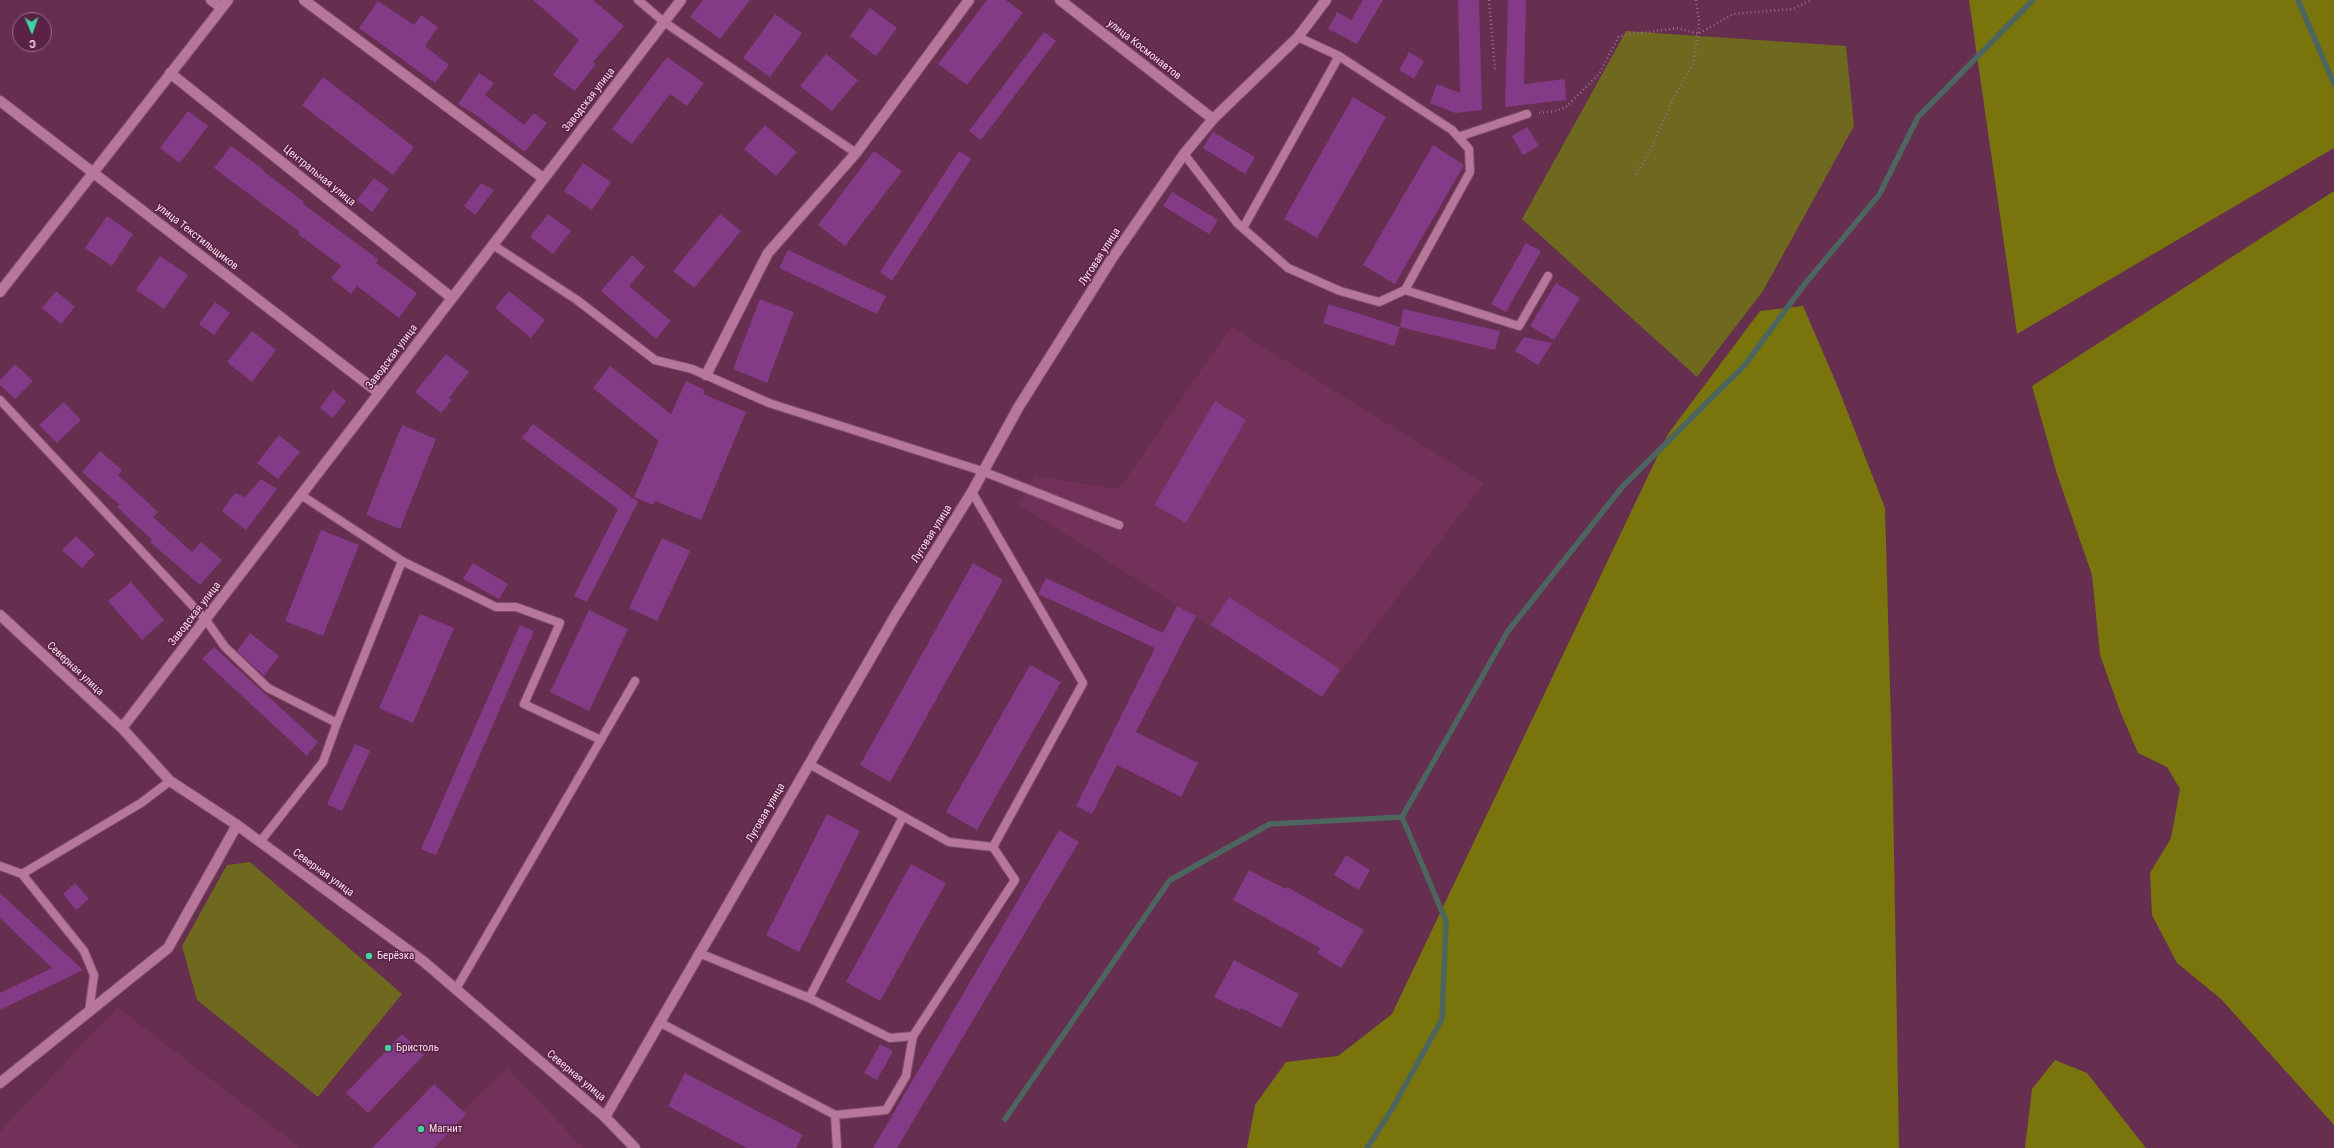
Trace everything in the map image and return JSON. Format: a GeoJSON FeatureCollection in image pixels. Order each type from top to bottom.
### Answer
{"type":"FeatureCollection","features":[{"type":"Feature","properties":{"kind":"street"},"geometry":{"type":"LineString","coordinates":[[0,292],[225,4],[211,0]]}},
{"type":"Feature","properties":{"kind":"street"},"geometry":{"type":"LineString","coordinates":[[304,0],[543,178]]}},
{"type":"Feature","properties":{"kind":"street","name":"Заводская улица"},"geometry":{"type":"LineString","coordinates":[[122,728],[681,0]]}},
{"type":"Feature","properties":{"kind":"street"},"geometry":{"type":"LineString","coordinates":[[706,375],[768,252],[856,153],[969,0]]}},
{"type":"Feature","properties":{"kind":"street","name":"улица Космонавтов"},"geometry":{"type":"LineString","coordinates":[[1060,0],[1213,119]]}},
{"type":"Feature","properties":{"kind":"street","name":"Луговая улица"},"geometry":{"type":"LineString","coordinates":[[606,1117],[659,1022],[895,616],[972,492],[982,471],[1018,408],[1111,260],[1184,154],[1213,119],[1298,37],[1326,0]]}},
{"type":"Feature","properties":{"kind":"street","name":"Центральная улица"},"geometry":{"type":"LineString","coordinates":[[170,73],[452,298]]}},
{"type":"Feature","properties":{"kind":"street","name":"улица Текстильщиков"},"geometry":{"type":"LineString","coordinates":[[0,101],[379,393]]}},
{"type":"Feature","properties":{"kind":"street","name":"Северная улица"},"geometry":{"type":"LineString","coordinates":[[0,615],[122,728],[170,781],[237,825],[423,961],[606,1117],[635,1148]]}},
{"type":"Feature","properties":{"kind":"street"},"geometry":{"type":"LineString","coordinates":[[0,1083],[168,948],[237,825]]}},
{"type":"Feature","properties":{"kind":"lane"},"geometry":{"type":"LineString","coordinates":[[638,0],[664,22],[856,153]]}},
{"type":"Feature","properties":{"kind":"lane"},"geometry":{"type":"LineString","coordinates":[[1184,154],[1209,184],[1237,223],[1288,268],[1340,291],[1379,302],[1405,290],[1470,172],[1469,149],[1452,130],[1339,56],[1298,37]]}},
{"type":"Feature","properties":{"kind":"lane"},"geometry":{"type":"LineString","coordinates":[[1243,228],[1339,56]]}},
{"type":"Feature","properties":{"kind":"lane"},"geometry":{"type":"LineString","coordinates":[[1458,137],[1527,114]]}},
{"type":"Feature","properties":{"kind":"lane"},"geometry":{"type":"LineString","coordinates":[[493,245],[578,300],[655,360],[706,375],[769,403],[982,471],[1119,525]]}},
{"type":"Feature","properties":{"kind":"lane"},"geometry":{"type":"LineString","coordinates":[[1405,290],[1519,326],[1548,276]]}},
{"type":"Feature","properties":{"kind":"lane"},"geometry":{"type":"LineString","coordinates":[[0,400],[206,620],[225,647],[268,688],[337,723]]}},
{"type":"Feature","properties":{"kind":"lane"},"geometry":{"type":"LineString","coordinates":[[972,492],[1083,683],[993,847]]}},
{"type":"Feature","properties":{"kind":"lane"},"geometry":{"type":"LineString","coordinates":[[301,495],[402,561],[496,607],[516,607],[560,623],[524,704],[600,740]]}},
{"type":"Feature","properties":{"kind":"lane"},"geometry":{"type":"LineString","coordinates":[[260,842],[323,762],[337,723],[402,561]]}},
{"type":"Feature","properties":{"kind":"lane"},"geometry":{"type":"LineString","coordinates":[[456,989],[635,681]]}},
{"type":"Feature","properties":{"kind":"lane"},"geometry":{"type":"LineString","coordinates":[[659,1022],[835,1115],[886,1110],[906,1076],[913,1036],[1015,880],[993,847],[948,842],[809,764]]}},
{"type":"Feature","properties":{"kind":"lane"},"geometry":{"type":"LineString","coordinates":[[22,874],[141,804],[170,781]]}},
{"type":"Feature","properties":{"kind":"lane"},"geometry":{"type":"LineString","coordinates":[[809,998],[903,817]]}},
{"type":"Feature","properties":{"kind":"lane"},"geometry":{"type":"LineString","coordinates":[[0,866],[22,874],[84,951],[94,975],[89,1012]]}},
{"type":"Feature","properties":{"kind":"lane"},"geometry":{"type":"LineString","coordinates":[[699,953],[809,998],[890,1038],[913,1036]]}},
{"type":"Feature","properties":{"kind":"lane"},"geometry":{"type":"LineString","coordinates":[[835,1115],[837,1148]]}},
{"type":"Feature","properties":{"kind":"path"},"geometry":{"type":"LineString","coordinates":[[1489,0],[1496,70]]}},
{"type":"Feature","properties":{"kind":"path"},"geometry":{"type":"LineString","coordinates":[[1636,176],[1652,150],[1673,99],[1693,64],[1699,21],[1696,0]]}},
{"type":"Feature","properties":{"kind":"path"},"geometry":{"type":"LineString","coordinates":[[1527,114],[1556,111],[1566,107],[1600,74],[1619,36],[1678,28],[1698,34],[1733,14],[1792,9],[1812,0]]}},
{"type":"Feature","properties":{"kind":"shaded area"},"geometry":{"type":"Polygon","coordinates":[[[1969,0],[2334,0],[2334,148],[2017,334],[1969,0]]]}},
{"type":"Feature","properties":{"kind":"shaded area"},"geometry":{"type":"Polygon","coordinates":[[[1626,31],[1846,46],[1854,126],[1763,291],[1697,377],[1522,219],[1626,31]]]}},
{"type":"Feature","properties":{"kind":"shaded area"},"geometry":{"type":"Polygon","coordinates":[[[2334,191],[2334,1125],[2221,999],[2177,963],[2152,915],[2150,873],[2171,838],[2180,789],[2167,767],[2138,753],[2120,711],[2100,655],[2092,575],[2057,474],[2032,386],[2334,191]]]}},
{"type":"Feature","properties":{"kind":"shaded area"},"geometry":{"type":"Polygon","coordinates":[[[1803,306],[1837,385],[1885,508],[1893,794],[1899,1148],[1247,1148],[1255,1105],[1286,1062],[1338,1056],[1392,1014],[1668,434],[1760,311],[1803,306]]]}},
{"type":"Feature","properties":{"kind":"shaded area"},"geometry":{"type":"Polygon","coordinates":[[[1231,327],[1484,483],[1322,697],[1018,504],[1035,476],[1119,489],[1231,327]]]}},
{"type":"Feature","properties":{"kind":"shaded area"},"geometry":{"type":"Polygon","coordinates":[[[250,862],[402,994],[318,1097],[197,1000],[182,946],[227,865],[250,862]]]}},
{"type":"Feature","properties":{"kind":"shaded area"},"geometry":{"type":"Polygon","coordinates":[[[117,1007],[301,1148],[0,1148],[0,1132],[117,1007]]]}},
{"type":"Feature","properties":{"kind":"shaded area"},"geometry":{"type":"Polygon","coordinates":[[[2055,1060],[2087,1073],[2146,1148],[2025,1148],[2032,1089],[2055,1060]]]}},
{"type":"Feature","properties":{"kind":"shaded area"},"geometry":{"type":"Polygon","coordinates":[[[507,1068],[583,1148],[425,1148],[507,1068]]]}},
{"type":"Feature","properties":{"kind":"building"},"geometry":{"type":"Polygon","coordinates":[[[533,0],[593,0],[624,26],[593,62],[596,64],[575,91],[553,75],[579,40],[533,0]]]}},
{"type":"Feature","properties":{"kind":"building"},"geometry":{"type":"Polygon","coordinates":[[[703,0],[750,0],[720,39],[690,17],[703,0]]]}},
{"type":"Feature","properties":{"kind":"building"},"geometry":{"type":"Polygon","coordinates":[[[987,0],[1006,0],[1023,13],[967,85],[938,64],[987,0]]]}},
{"type":"Feature","properties":{"kind":"building"},"geometry":{"type":"Polygon","coordinates":[[[1363,0],[1383,0],[1357,44],[1328,29],[1337,12],[1351,20],[1363,0]]]}},
{"type":"Feature","properties":{"kind":"building"},"geometry":{"type":"Polygon","coordinates":[[[1458,0],[1479,0],[1482,110],[1455,113],[1430,103],[1437,84],[1460,93],[1458,0]]]}},
{"type":"Feature","properties":{"kind":"building"},"geometry":{"type":"Polygon","coordinates":[[[1508,0],[1526,0],[1524,84],[1565,79],[1566,100],[1505,107],[1508,0]]]}},
{"type":"Feature","properties":{"kind":"building"},"geometry":{"type":"Polygon","coordinates":[[[378,1],[414,25],[421,15],[438,27],[425,46],[449,65],[435,83],[359,28],[378,1]]]}},
{"type":"Feature","properties":{"kind":"building"},"geometry":{"type":"Polygon","coordinates":[[[870,8],[897,28],[876,56],[850,36],[870,8]]]}},
{"type":"Feature","properties":{"kind":"building"},"geometry":{"type":"Polygon","coordinates":[[[775,14],[802,33],[770,77],[743,58],[775,14]]]}},
{"type":"Feature","properties":{"kind":"building"},"geometry":{"type":"Polygon","coordinates":[[[1044,32],[1056,41],[981,140],[969,131],[1044,32]]]}},
{"type":"Feature","properties":{"kind":"building"},"geometry":{"type":"Polygon","coordinates":[[[1409,52],[1424,61],[1414,79],[1399,70],[1409,52]]]}},
{"type":"Feature","properties":{"kind":"building"},"geometry":{"type":"Polygon","coordinates":[[[826,54],[858,80],[832,111],[800,86],[826,54]]]}},
{"type":"Feature","properties":{"kind":"building"},"geometry":{"type":"Polygon","coordinates":[[[667,57],[704,83],[687,106],[670,94],[632,144],[612,129],[667,57]]]}},
{"type":"Feature","properties":{"kind":"building"},"geometry":{"type":"Polygon","coordinates":[[[479,73],[494,83],[485,95],[524,125],[534,113],[547,123],[525,152],[473,113],[458,104],[479,73]]]}},
{"type":"Feature","properties":{"kind":"building"},"geometry":{"type":"Polygon","coordinates":[[[323,77],[414,147],[393,175],[302,105],[323,77]]]}},
{"type":"Feature","properties":{"kind":"building"},"geometry":{"type":"Polygon","coordinates":[[[1353,97],[1386,117],[1317,238],[1284,219],[1353,97]]]}},
{"type":"Feature","properties":{"kind":"building"},"geometry":{"type":"Polygon","coordinates":[[[188,111],[208,126],[180,163],[160,148],[188,111]]]}},
{"type":"Feature","properties":{"kind":"building"},"geometry":{"type":"Polygon","coordinates":[[[765,125],[797,152],[776,176],[744,149],[765,125]]]}},
{"type":"Feature","properties":{"kind":"building"},"geometry":{"type":"Polygon","coordinates":[[[1527,127],[1539,146],[1523,155],[1512,136],[1527,127]]]}},
{"type":"Feature","properties":{"kind":"building"},"geometry":{"type":"Polygon","coordinates":[[[1213,132],[1255,157],[1245,174],[1203,148],[1213,132]]]}},
{"type":"Feature","properties":{"kind":"building"},"geometry":{"type":"Polygon","coordinates":[[[1433,145],[1464,165],[1395,284],[1363,265],[1433,145]]]}},
{"type":"Feature","properties":{"kind":"building"},"geometry":{"type":"Polygon","coordinates":[[[231,146],[304,202],[303,204],[378,259],[376,263],[417,293],[399,318],[357,286],[351,294],[331,278],[341,266],[298,234],[300,232],[214,168],[231,146]]]}},
{"type":"Feature","properties":{"kind":"building"},"geometry":{"type":"Polygon","coordinates":[[[874,151],[902,171],[845,246],[818,225],[874,151]]]}},
{"type":"Feature","properties":{"kind":"building"},"geometry":{"type":"Polygon","coordinates":[[[959,151],[971,159],[892,281],[880,272],[959,151]]]}},
{"type":"Feature","properties":{"kind":"building"},"geometry":{"type":"Polygon","coordinates":[[[583,163],[611,182],[592,210],[564,191],[583,163]]]}},
{"type":"Feature","properties":{"kind":"building"},"geometry":{"type":"Polygon","coordinates":[[[374,178],[389,189],[372,212],[357,200],[374,178]]]}},
{"type":"Feature","properties":{"kind":"building"},"geometry":{"type":"Polygon","coordinates":[[[481,183],[494,190],[475,215],[464,206],[481,183]]]}},
{"type":"Feature","properties":{"kind":"building"},"geometry":{"type":"Polygon","coordinates":[[[1172,192],[1218,220],[1209,234],[1163,206],[1172,192]]]}},
{"type":"Feature","properties":{"kind":"building"},"geometry":{"type":"Polygon","coordinates":[[[548,214],[571,231],[553,254],[530,237],[548,214]]]}},
{"type":"Feature","properties":{"kind":"building"},"geometry":{"type":"Polygon","coordinates":[[[720,214],[741,231],[694,288],[673,271],[720,214]]]}},
{"type":"Feature","properties":{"kind":"building"},"geometry":{"type":"Polygon","coordinates":[[[107,216],[133,234],[112,266],[85,248],[107,216]]]}},
{"type":"Feature","properties":{"kind":"building"},"geometry":{"type":"Polygon","coordinates":[[[1526,243],[1541,251],[1506,312],[1491,304],[1526,243]]]}},
{"type":"Feature","properties":{"kind":"building"},"geometry":{"type":"Polygon","coordinates":[[[788,250],[886,296],[877,314],[779,268],[788,250]]]}},
{"type":"Feature","properties":{"kind":"building"},"geometry":{"type":"Polygon","coordinates":[[[632,255],[645,267],[629,286],[671,321],[656,339],[601,291],[632,255]]]}},
{"type":"Feature","properties":{"kind":"building"},"geometry":{"type":"Polygon","coordinates":[[[160,256],[188,275],[164,309],[136,290],[160,256]]]}},
{"type":"Feature","properties":{"kind":"building"},"geometry":{"type":"Polygon","coordinates":[[[1556,283],[1580,298],[1554,340],[1530,326],[1556,283]]]}},
{"type":"Feature","properties":{"kind":"building"},"geometry":{"type":"Polygon","coordinates":[[[56,291],[75,307],[61,324],[42,308],[56,291]]]}},
{"type":"Feature","properties":{"kind":"building"},"geometry":{"type":"Polygon","coordinates":[[[509,291],[545,320],[531,338],[495,308],[509,291]]]}},
{"type":"Feature","properties":{"kind":"building"},"geometry":{"type":"Polygon","coordinates":[[[760,299],[794,312],[767,383],[733,369],[760,299]]]}},
{"type":"Feature","properties":{"kind":"building"},"geometry":{"type":"Polygon","coordinates":[[[215,302],[230,313],[214,335],[199,324],[215,302]]]}},
{"type":"Feature","properties":{"kind":"building"},"geometry":{"type":"Polygon","coordinates":[[[1329,304],[1400,327],[1394,346],[1323,323],[1329,304]]]}},
{"type":"Feature","properties":{"kind":"building"},"geometry":{"type":"Polygon","coordinates":[[[1403,309],[1500,331],[1495,350],[1400,327],[1403,309]]]}},
{"type":"Feature","properties":{"kind":"building"},"geometry":{"type":"Polygon","coordinates":[[[252,331],[276,350],[252,382],[227,362],[252,331]]]}},
{"type":"Feature","properties":{"kind":"building"},"geometry":{"type":"Polygon","coordinates":[[[1524,337],[1552,343],[1538,365],[1515,351],[1524,337]]]}},
{"type":"Feature","properties":{"kind":"building"},"geometry":{"type":"Polygon","coordinates":[[[446,354],[469,372],[449,398],[452,400],[441,413],[415,392],[446,354]]]}},
{"type":"Feature","properties":{"kind":"building"},"geometry":{"type":"Polygon","coordinates":[[[15,364],[33,381],[15,399],[0,385],[0,380],[15,364]]]}},
{"type":"Feature","properties":{"kind":"building"},"geometry":{"type":"Polygon","coordinates":[[[610,366],[671,414],[686,381],[705,390],[703,394],[746,412],[701,520],[655,501],[653,505],[634,497],[659,441],[593,388],[610,366]]]}},
{"type":"Feature","properties":{"kind":"building"},"geometry":{"type":"Polygon","coordinates":[[[333,390],[346,401],[333,418],[320,408],[333,390]]]}},
{"type":"Feature","properties":{"kind":"building"},"geometry":{"type":"Polygon","coordinates":[[[1215,401],[1246,420],[1186,523],[1154,505],[1215,401]]]}},
{"type":"Feature","properties":{"kind":"building"},"geometry":{"type":"Polygon","coordinates":[[[64,402],[81,420],[57,443],[39,425],[64,402]]]}},
{"type":"Feature","properties":{"kind":"building"},"geometry":{"type":"Polygon","coordinates":[[[533,424],[638,502],[587,602],[574,596],[618,509],[522,438],[533,424]]]}},
{"type":"Feature","properties":{"kind":"building"},"geometry":{"type":"Polygon","coordinates":[[[402,425],[436,439],[400,529],[366,515],[402,425]]]}},
{"type":"Feature","properties":{"kind":"building"},"geometry":{"type":"Polygon","coordinates":[[[279,435],[300,452],[278,479],[257,463],[279,435]]]}},
{"type":"Feature","properties":{"kind":"building"},"geometry":{"type":"Polygon","coordinates":[[[100,451],[122,470],[118,475],[158,512],[153,517],[192,552],[201,542],[222,560],[200,585],[150,542],[152,540],[117,507],[119,504],[82,472],[100,451]]]}},
{"type":"Feature","properties":{"kind":"building"},"geometry":{"type":"Polygon","coordinates":[[[261,479],[277,489],[246,530],[222,511],[235,493],[245,497],[261,479]]]}},
{"type":"Feature","properties":{"kind":"building"},"geometry":{"type":"Polygon","coordinates":[[[321,530],[359,545],[323,636],[285,621],[321,530]]]}},
{"type":"Feature","properties":{"kind":"building"},"geometry":{"type":"Polygon","coordinates":[[[76,536],[95,554],[82,568],[62,550],[76,536]]]}},
{"type":"Feature","properties":{"kind":"building"},"geometry":{"type":"Polygon","coordinates":[[[662,538],[690,551],[657,621],[629,608],[662,538]]]}},
{"type":"Feature","properties":{"kind":"building"},"geometry":{"type":"Polygon","coordinates":[[[473,563],[508,584],[499,599],[463,579],[473,563]]]}},
{"type":"Feature","properties":{"kind":"building"},"geometry":{"type":"Polygon","coordinates":[[[973,563],[1003,580],[890,782],[860,765],[973,563]]]}},
{"type":"Feature","properties":{"kind":"building"},"geometry":{"type":"Polygon","coordinates":[[[1046,578],[1163,633],[1177,606],[1196,616],[1136,732],[1198,763],[1181,797],[1117,765],[1092,814],[1076,806],[1155,648],[1038,594],[1046,578]]]}},
{"type":"Feature","properties":{"kind":"building"},"geometry":{"type":"Polygon","coordinates":[[[131,582],[164,620],[142,640],[108,601],[131,582]]]}},
{"type":"Feature","properties":{"kind":"building"},"geometry":{"type":"Polygon","coordinates":[[[1229,597],[1340,669],[1322,697],[1211,625],[1229,597]]]}},
{"type":"Feature","properties":{"kind":"building"},"geometry":{"type":"Polygon","coordinates":[[[589,610],[628,629],[589,711],[550,692],[589,610]]]}},
{"type":"Feature","properties":{"kind":"building"},"geometry":{"type":"Polygon","coordinates":[[[420,614],[454,628],[413,723],[379,708],[420,614]]]}},
{"type":"Feature","properties":{"kind":"building"},"geometry":{"type":"Polygon","coordinates":[[[520,625],[534,631],[436,855],[421,849],[520,625]]]}},
{"type":"Feature","properties":{"kind":"building"},"geometry":{"type":"Polygon","coordinates":[[[250,633],[279,656],[264,676],[237,651],[250,633]]]}},
{"type":"Feature","properties":{"kind":"building"},"geometry":{"type":"Polygon","coordinates":[[[214,647],[318,742],[307,756],[202,659],[214,647]]]}},
{"type":"Feature","properties":{"kind":"building"},"geometry":{"type":"Polygon","coordinates":[[[1030,665],[1061,682],[977,830],[946,812],[1030,665]]]}},
{"type":"Feature","properties":{"kind":"building"},"geometry":{"type":"Polygon","coordinates":[[[355,744],[370,751],[342,811],[327,804],[355,744]]]}},
{"type":"Feature","properties":{"kind":"building"},"geometry":{"type":"Polygon","coordinates":[[[827,814],[860,831],[799,952],[766,935],[827,814]]]}},
{"type":"Feature","properties":{"kind":"building"},"geometry":{"type":"Polygon","coordinates":[[[1059,830],[1079,842],[897,1148],[873,1148],[1059,830]]]}},
{"type":"Feature","properties":{"kind":"building"},"geometry":{"type":"Polygon","coordinates":[[[1346,855],[1370,870],[1359,890],[1334,875],[1346,855]]]}},
{"type":"Feature","properties":{"kind":"building"},"geometry":{"type":"Polygon","coordinates":[[[911,864],[946,883],[880,1001],[846,982],[911,864]]]}},
{"type":"Feature","properties":{"kind":"building"},"geometry":{"type":"Polygon","coordinates":[[[1249,870],[1286,889],[1287,887],[1364,930],[1341,968],[1317,953],[1320,948],[1233,900],[1249,870]]]}},
{"type":"Feature","properties":{"kind":"building"},"geometry":{"type":"Polygon","coordinates":[[[75,883],[89,899],[76,910],[63,894],[75,883]]]}},
{"type":"Feature","properties":{"kind":"building"},"geometry":{"type":"Polygon","coordinates":[[[0,893],[83,970],[0,1010],[0,993],[52,968],[0,918],[0,893]]]}},
{"type":"Feature","properties":{"kind":"building"},"geometry":{"type":"Polygon","coordinates":[[[1234,960],[1299,994],[1281,1028],[1241,1008],[1240,1010],[1214,997],[1234,960]]]}},
{"type":"Feature","properties":{"kind":"building"},"geometry":{"type":"Polygon","coordinates":[[[402,1034],[424,1055],[368,1113],[346,1093],[402,1034]]]}},
{"type":"Feature","properties":{"kind":"building"},"geometry":{"type":"Polygon","coordinates":[[[880,1044],[893,1051],[877,1080],[864,1073],[880,1044]]]}},
{"type":"Feature","properties":{"kind":"building"},"geometry":{"type":"Polygon","coordinates":[[[685,1073],[803,1135],[796,1148],[747,1148],[668,1106],[685,1073]]]}},
{"type":"Feature","properties":{"kind":"building","name":"Магнит"},"geometry":{"type":"Polygon","coordinates":[[[434,1084],[466,1114],[434,1148],[372,1148],[434,1084]]]}},
{"type":"Feature","properties":{"kind":"waterway"},"geometry":{"type":"LineString","coordinates":[[1402,817],[1508,631],[1623,486],[1744,366],[1804,285],[1879,195],[1918,117],[2033,0]]}},
{"type":"Feature","properties":{"kind":"waterway"},"geometry":{"type":"LineString","coordinates":[[2298,0],[2334,84]]}},
{"type":"Feature","properties":{"kind":"waterway"},"geometry":{"type":"LineString","coordinates":[[1005,1119],[1170,880],[1270,824],[1402,817]]}},
{"type":"Feature","properties":{"kind":"waterway"},"geometry":{"type":"LineString","coordinates":[[1367,1148],[1392,1109],[1442,1019],[1446,921],[1402,817]]}},
{"type":"Feature","properties":{"kind":"place","name":"Берёзка"},"geometry":{"type":"Point","coordinates":[369,956]}},
{"type":"Feature","properties":{"kind":"place","name":"Бристоль"},"geometry":{"type":"Point","coordinates":[388,1048]}},
{"type":"Feature","properties":{"kind":"place","name":"Магнит"},"geometry":{"type":"Point","coordinates":[421,1129]}}]}
